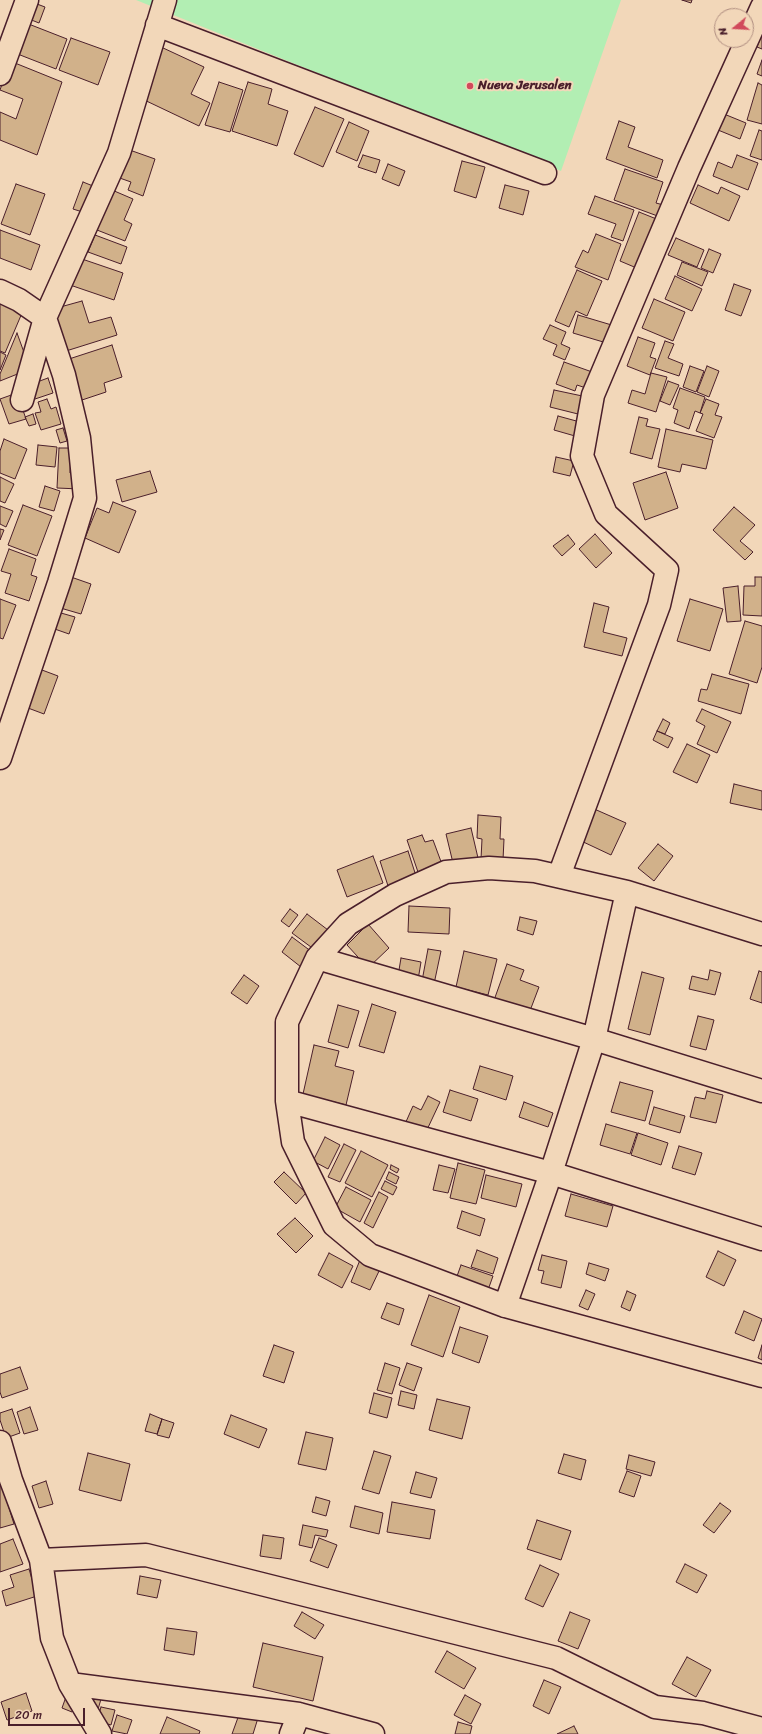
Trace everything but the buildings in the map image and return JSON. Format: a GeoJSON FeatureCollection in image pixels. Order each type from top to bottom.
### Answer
{"type":"FeatureCollection","features":[{"type":"Feature","properties":{"kind":"street"},"geometry":{"type":"LineString","coordinates":[[0,74],[27,0]]}},
{"type":"Feature","properties":{"kind":"street"},"geometry":{"type":"LineString","coordinates":[[22,400],[44,318],[119,153],[164,0]]}},
{"type":"Feature","properties":{"kind":"street"},"geometry":{"type":"LineString","coordinates":[[559,876],[659,605],[667,570],[606,514],[600,500],[582,456],[593,395],[689,168],[762,7]]}},
{"type":"Feature","properties":{"kind":"street"},"geometry":{"type":"LineString","coordinates":[[157,25],[545,173]]}},
{"type":"Feature","properties":{"kind":"street"},"geometry":{"type":"LineString","coordinates":[[0,291],[19,300],[44,318],[64,375],[79,438],[85,498],[59,583],[0,758]]}},
{"type":"Feature","properties":{"kind":"street"},"geometry":{"type":"LineString","coordinates":[[762,934],[627,892],[535,871],[489,868],[446,872],[395,895],[348,924],[317,958],[287,1022],[287,1101],[293,1142],[334,1225],[370,1255],[505,1306],[762,1376]]}},
{"type":"Feature","properties":{"kind":"street"},"geometry":{"type":"LineString","coordinates":[[505,1306],[551,1173],[594,1039],[627,892]]}},
{"type":"Feature","properties":{"kind":"street"},"geometry":{"type":"LineString","coordinates":[[317,958],[594,1039],[762,1091]]}},
{"type":"Feature","properties":{"kind":"street"},"geometry":{"type":"LineString","coordinates":[[287,1101],[551,1173],[762,1239]]}},
{"type":"Feature","properties":{"kind":"street"},"geometry":{"type":"LineString","coordinates":[[0,1442],[11,1480],[41,1560],[52,1638],[70,1684],[100,1734]]}},
{"type":"Feature","properties":{"kind":"street"},"geometry":{"type":"LineString","coordinates":[[41,1560],[146,1556],[556,1658],[655,1707],[703,1713],[762,1729]]}},
{"type":"Feature","properties":{"kind":"street"},"geometry":{"type":"LineString","coordinates":[[70,1684],[299,1714],[373,1734]]}},
{"type":"Feature","properties":{"kind":"street"},"geometry":{"type":"LineString","coordinates":[[290,1734],[299,1714]]}},
{"type":"Feature","properties":{"kind":"green space","name":"Nueva Jerusalen"},"geometry":{"type":"Polygon","coordinates":[[[136,0],[621,0],[561,171],[136,0]]]}},
{"type":"Feature","properties":{"kind":"place","name":"Nueva Jerusalen"},"geometry":{"type":"Point","coordinates":[470,86]}}]}
